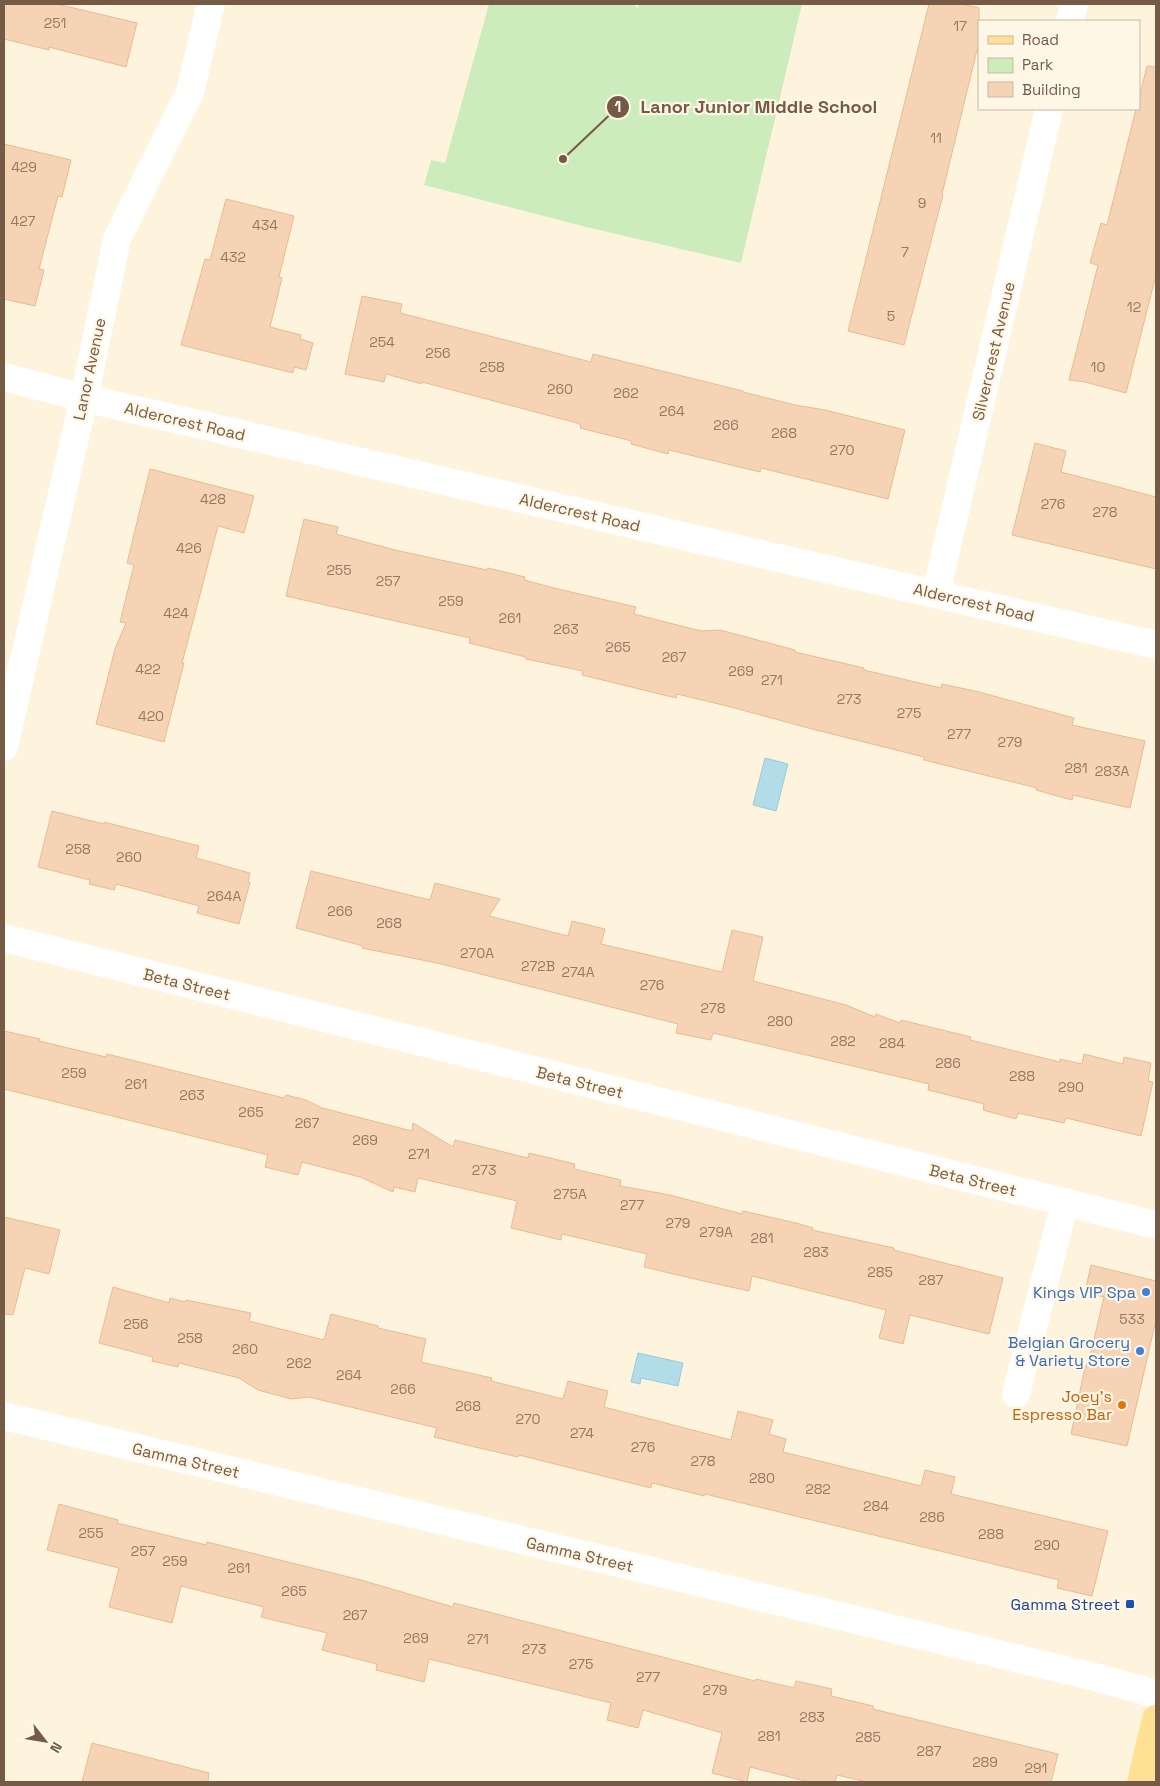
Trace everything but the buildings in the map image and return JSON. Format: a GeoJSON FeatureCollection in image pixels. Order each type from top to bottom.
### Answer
{"type":"FeatureCollection","features":[{"type":"Feature","properties":{"kind":"main road"},"geometry":{"type":"LineString","coordinates":[[1141,1782],[1156,1720]]}},
{"type":"Feature","properties":{"kind":"street","name":"Lanor Avenue"},"geometry":{"type":"LineString","coordinates":[[4,747],[84,398],[117,239],[190,92],[211,4]]}},
{"type":"Feature","properties":{"kind":"street"},"geometry":{"type":"LineString","coordinates":[[1070,20],[1074,4]]}},
{"type":"Feature","properties":{"kind":"street","name":"Silvercrest Avenue"},"geometry":{"type":"LineString","coordinates":[[936,593],[1049,110]]}},
{"type":"Feature","properties":{"kind":"street","name":"Aldercrest Road"},"geometry":{"type":"LineString","coordinates":[[4,377],[84,398],[1156,645]]}},
{"type":"Feature","properties":{"kind":"street","name":"Beta Street"},"geometry":{"type":"LineString","coordinates":[[4,938],[1156,1225]]}},
{"type":"Feature","properties":{"kind":"street"},"geometry":{"type":"LineString","coordinates":[[1016,1394],[1065,1202]]}},
{"type":"Feature","properties":{"kind":"street","name":"Gamma Street"},"geometry":{"type":"LineString","coordinates":[[4,1416],[1095,1677],[1156,1694]]}},
{"type":"Feature","properties":{"kind":"green space"},"geometry":{"type":"Polygon","coordinates":[[[489,4],[633,4],[638,8],[639,4],[802,4],[741,263],[586,227],[424,185],[431,160],[445,163],[489,4]]]}},
{"type":"Feature","properties":{"kind":"water"},"geometry":{"type":"Polygon","coordinates":[[[765,758],[788,764],[776,811],[753,805],[765,758]]]}},
{"type":"Feature","properties":{"kind":"water"},"geometry":{"type":"Polygon","coordinates":[[[638,1353],[683,1363],[678,1386],[641,1378],[640,1384],[631,1382],[638,1353]]]}},
{"type":"Feature","properties":{"kind":"place","name":"Lanor Junior Middle School"},"geometry":{"type":"Point","coordinates":[563,159]}},
{"type":"Feature","properties":{"kind":"place","name":"Kings VIP Spa"},"geometry":{"type":"Point","coordinates":[1146,1292]}},
{"type":"Feature","properties":{"kind":"place","name":"Belgian Grocery & Variety Store"},"geometry":{"type":"Point","coordinates":[1140,1351]}},
{"type":"Feature","properties":{"kind":"place","name":"Joey's Espresso Bar"},"geometry":{"type":"Point","coordinates":[1122,1405]}},
{"type":"Feature","properties":{"kind":"place","name":"Gamma Street"},"geometry":{"type":"Point","coordinates":[1130,1604]}}]}
